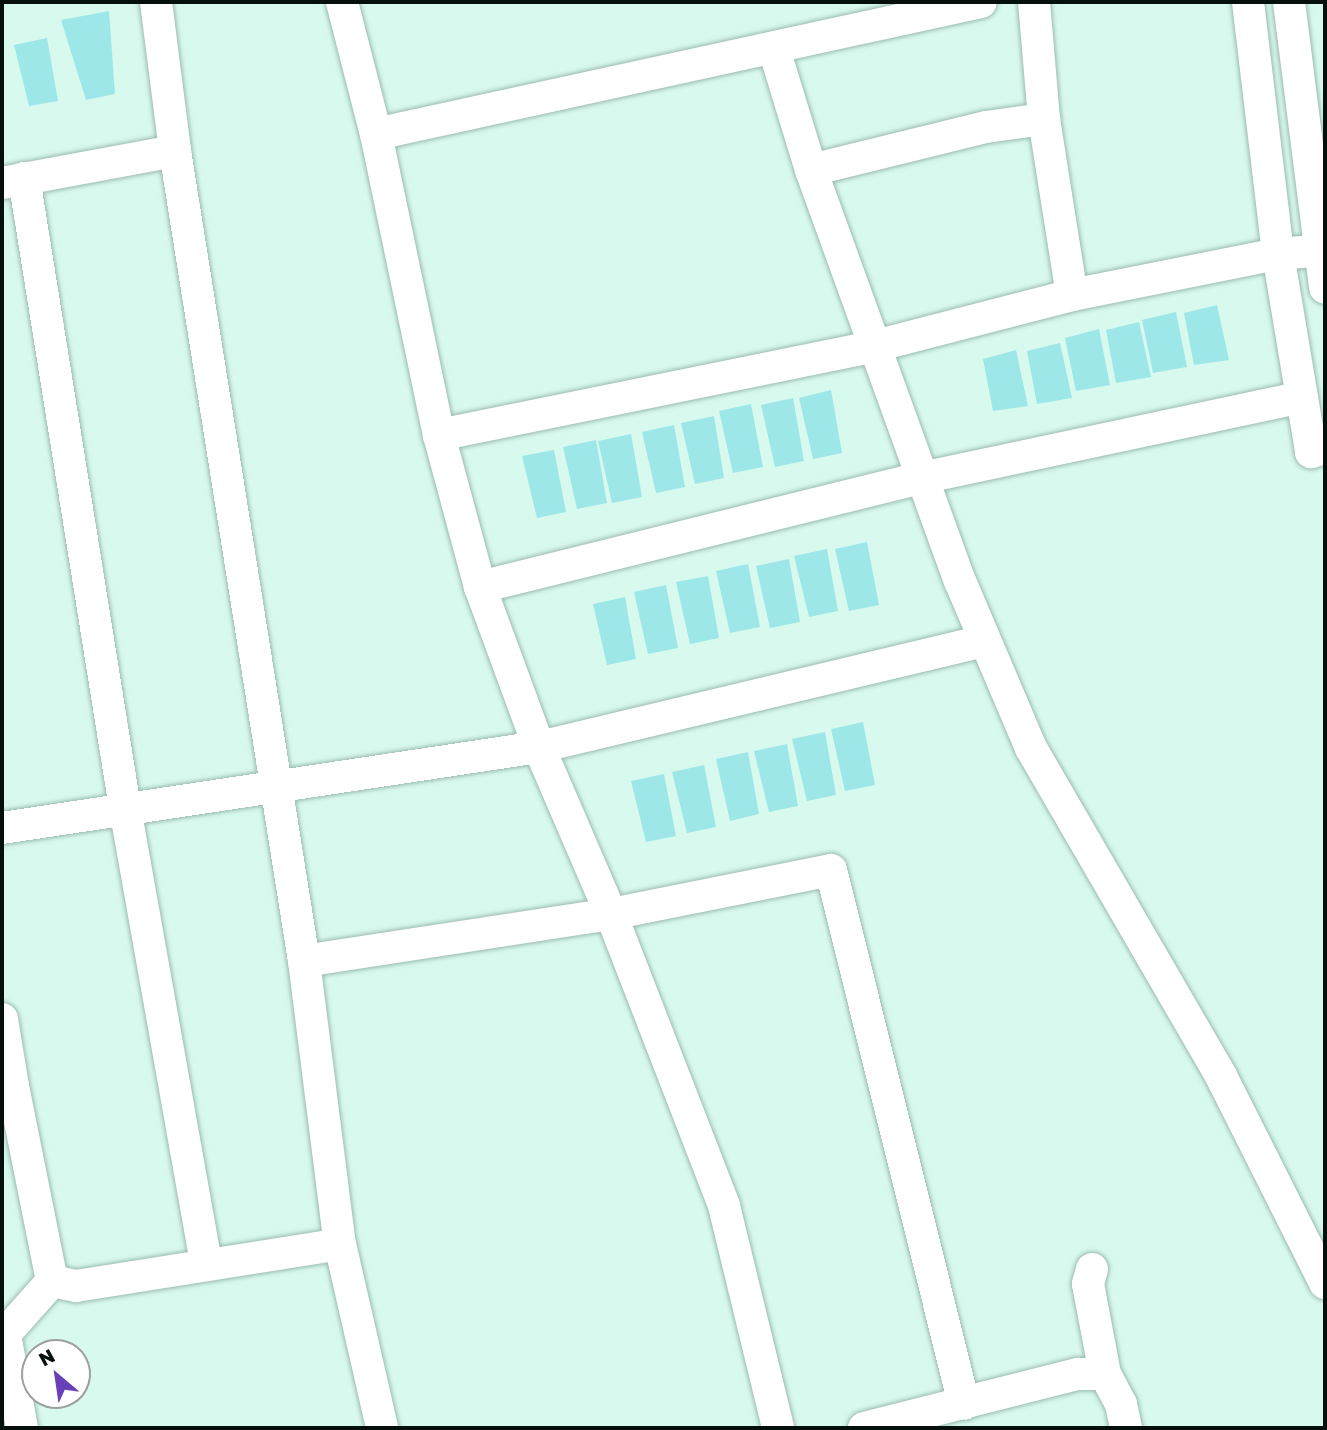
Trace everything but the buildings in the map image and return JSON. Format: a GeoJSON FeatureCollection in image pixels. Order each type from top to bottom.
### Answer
{"type":"FeatureCollection","features":[{"type":"Feature","properties":{"kind":"street"},"geometry":{"type":"LineString","coordinates":[[156,2],[175,151],[304,961],[340,1244],[382,1428]]}},
{"type":"Feature","properties":{"kind":"street"},"geometry":{"type":"LineString","coordinates":[[342,2],[376,134],[439,435],[480,587],[539,747],[611,914],[724,1206],[778,1428]]}},
{"type":"Feature","properties":{"kind":"street"},"geometry":{"type":"LineString","coordinates":[[376,134],[981,2]]}},
{"type":"Feature","properties":{"kind":"street"},"geometry":{"type":"LineString","coordinates":[[1034,2],[1044,119],[1072,295]]}},
{"type":"Feature","properties":{"kind":"street"},"geometry":{"type":"LineString","coordinates":[[1248,2],[1278,254],[1302,397],[1318,450]]}},
{"type":"Feature","properties":{"kind":"street"},"geometry":{"type":"LineString","coordinates":[[1289,2],[1325,288]]}},
{"type":"Feature","properties":{"kind":"street"},"geometry":{"type":"LineString","coordinates":[[774,49],[811,170],[874,346],[926,477],[985,641],[1031,748],[1221,1076],[1325,1283]]}},
{"type":"Feature","properties":{"kind":"street"},"geometry":{"type":"LineString","coordinates":[[811,170],[986,127],[1044,119]]}},
{"type":"Feature","properties":{"kind":"street"},"geometry":{"type":"LineString","coordinates":[[175,151],[13,180],[206,1265]]}},
{"type":"Feature","properties":{"kind":"street"},"geometry":{"type":"LineString","coordinates":[[439,435],[874,346],[1072,295],[1278,254],[1322,250]]}},
{"type":"Feature","properties":{"kind":"street"},"geometry":{"type":"LineString","coordinates":[[480,587],[926,477],[1302,397]]}},
{"type":"Feature","properties":{"kind":"street"},"geometry":{"type":"LineString","coordinates":[[2,828],[275,784],[539,747],[985,641]]}},
{"type":"Feature","properties":{"kind":"street"},"geometry":{"type":"LineString","coordinates":[[304,961],[611,914],[831,870],[964,1404]]}},
{"type":"Feature","properties":{"kind":"street"},"geometry":{"type":"LineString","coordinates":[[2,1019],[7,1087],[52,1281]]}},
{"type":"Feature","properties":{"kind":"street"},"geometry":{"type":"LineString","coordinates":[[52,1281],[76,1286],[340,1244]]}},
{"type":"Feature","properties":{"kind":"street"},"geometry":{"type":"LineString","coordinates":[[1092,1269],[1088,1284],[1105,1374],[1121,1404],[1126,1428]]}},
{"type":"Feature","properties":{"kind":"street"},"geometry":{"type":"LineString","coordinates":[[22,1428],[5,1334],[52,1281]]}},
{"type":"Feature","properties":{"kind":"street"},"geometry":{"type":"LineString","coordinates":[[864,1428],[1078,1374],[1105,1374]]}}]}
